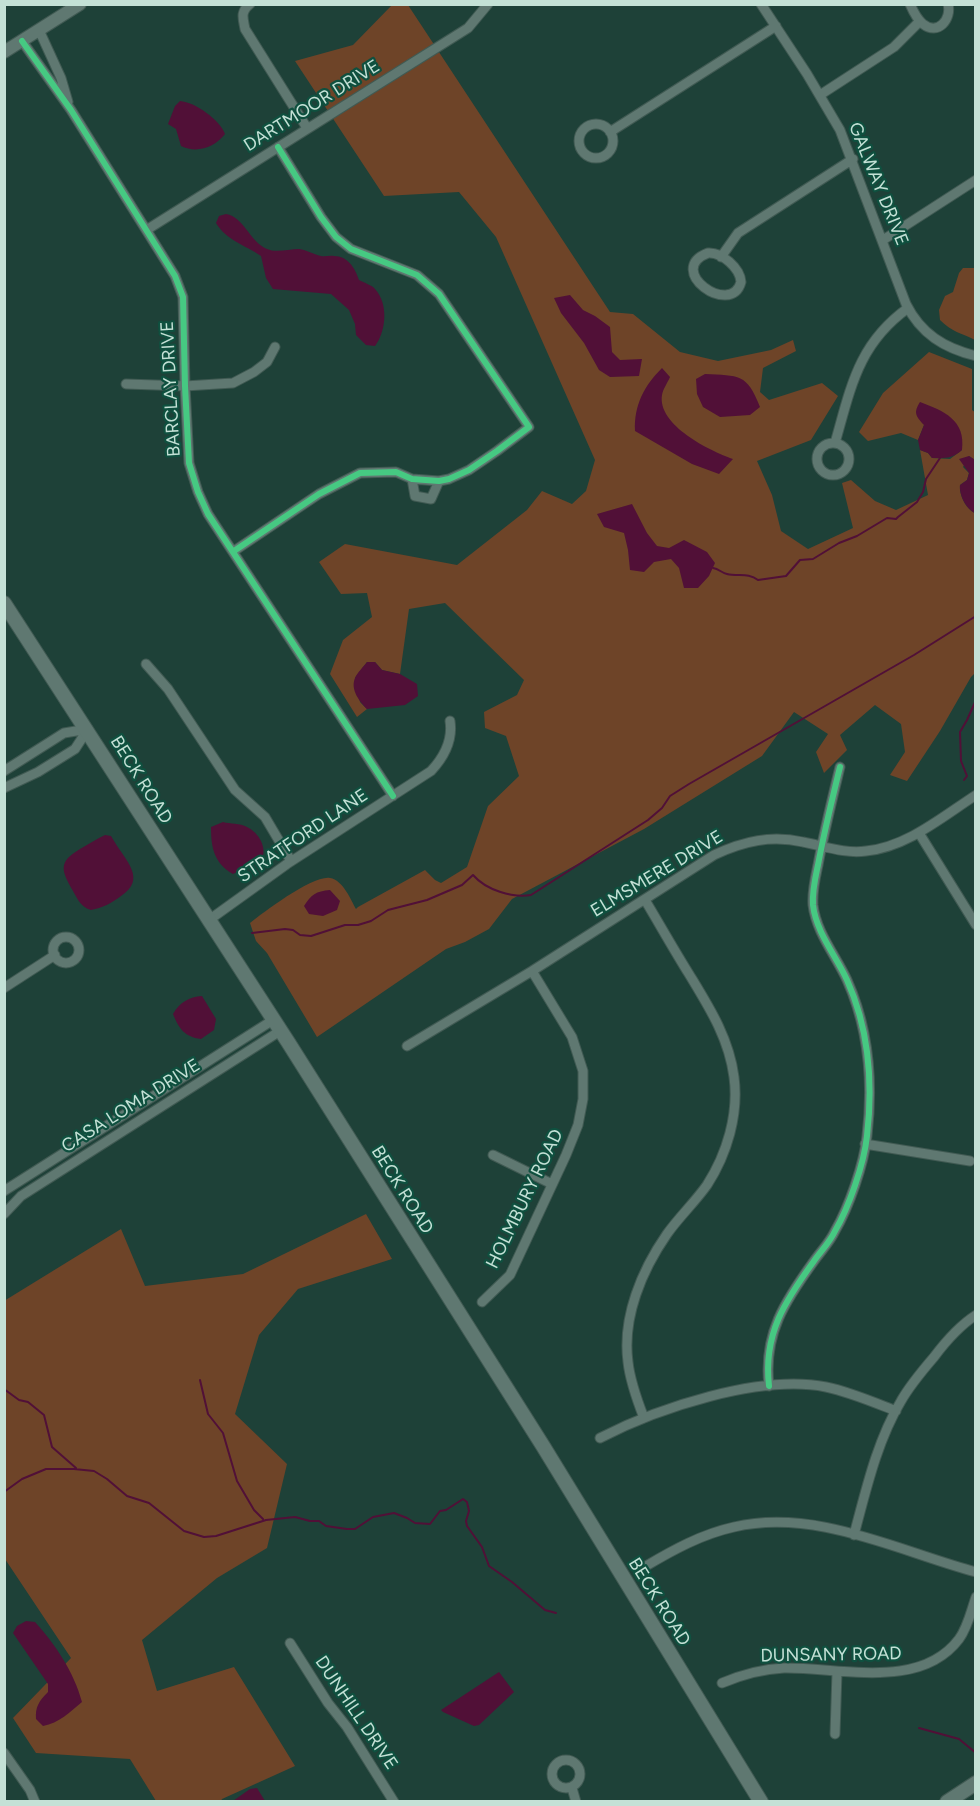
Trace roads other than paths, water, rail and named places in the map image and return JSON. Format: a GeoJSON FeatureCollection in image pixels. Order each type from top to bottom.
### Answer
{"type":"FeatureCollection","features":[{"type":"Feature","properties":{"kind":"main road","name":"BECK ROAD"},"geometry":{"type":"LineString","coordinates":[[4,603],[88,729],[543,1446],[761,1802]]}},
{"type":"Feature","properties":{"kind":"main road"},"geometry":{"type":"LineString","coordinates":[[947,1802],[975,1783]]}},
{"type":"Feature","properties":{"kind":"street"},"geometry":{"type":"LineString","coordinates":[[6,48],[22,41],[80,4]]}},
{"type":"Feature","properties":{"kind":"street"},"geometry":{"type":"LineString","coordinates":[[250,4],[244,9],[242,16],[246,29],[308,128]]}},
{"type":"Feature","properties":{"kind":"street","name":"DARTMOOR DRIVE"},"geometry":{"type":"LineString","coordinates":[[148,229],[468,28],[488,4]]}},
{"type":"Feature","properties":{"kind":"street","name":"GALWAY DRIVE"},"geometry":{"type":"LineString","coordinates":[[761,4],[836,122],[853,159],[913,318],[933,339],[951,349],[975,356]]}},
{"type":"Feature","properties":{"kind":"street"},"geometry":{"type":"LineString","coordinates":[[910,4],[920,21],[931,28],[942,25],[949,16],[948,4]]}},
{"type":"Feature","properties":{"kind":"street"},"geometry":{"type":"LineString","coordinates":[[820,95],[894,46],[920,21]]}},
{"type":"Feature","properties":{"kind":"street"},"geometry":{"type":"LineString","coordinates":[[610,132],[776,26]]}},
{"type":"Feature","properties":{"kind":"street","name":"BARCLAY DRIVE"},"geometry":{"type":"LineString","coordinates":[[39,30],[61,78],[71,110]]}},
{"type":"Feature","properties":{"kind":"street","name":"BARCLAY DRIVE"},"geometry":{"type":"LineString","coordinates":[[22,41],[71,110],[148,229],[175,276],[183,297],[184,386],[189,463],[208,514],[393,796]]}},
{"type":"Feature","properties":{"kind":"street"},"geometry":{"type":"LineString","coordinates":[[234,551],[319,494],[360,473],[396,472],[412,479],[439,481],[449,479],[469,470],[530,427],[439,294],[417,275],[351,249],[336,237],[278,147]]}},
{"type":"Feature","properties":{"kind":"street"},"geometry":{"type":"LineString","coordinates":[[721,257],[738,232],[853,159]]}},
{"type":"Feature","properties":{"kind":"street"},"geometry":{"type":"LineString","coordinates":[[883,240],[975,180]]}},
{"type":"Feature","properties":{"kind":"street"},"geometry":{"type":"LineString","coordinates":[[714,252],[721,257],[736,269],[741,278],[737,291],[727,296],[720,295],[700,284],[693,272],[694,263],[702,255],[714,252]]}},
{"type":"Feature","properties":{"kind":"street"},"geometry":{"type":"LineString","coordinates":[[835,443],[853,380],[864,356],[883,327],[908,308]]}},
{"type":"Feature","properties":{"kind":"street"},"geometry":{"type":"LineString","coordinates":[[126,384],[184,386],[233,383],[267,362],[275,347]]}},
{"type":"Feature","properties":{"kind":"street"},"geometry":{"type":"LineString","coordinates":[[412,479],[415,496],[431,500],[439,481]]}},
{"type":"Feature","properties":{"kind":"street"},"geometry":{"type":"LineString","coordinates":[[146,664],[168,689],[235,790],[265,817],[291,861]]}},
{"type":"Feature","properties":{"kind":"street","name":"STRATFORD LANE"},"geometry":{"type":"LineString","coordinates":[[209,920],[291,861],[431,771],[441,760],[451,731],[450,721]]}},
{"type":"Feature","properties":{"kind":"street"},"geometry":{"type":"LineString","coordinates":[[4,771],[64,734],[88,729]]}},
{"type":"Feature","properties":{"kind":"street"},"geometry":{"type":"LineString","coordinates":[[4,788],[75,749],[88,729]]}},
{"type":"Feature","properties":{"kind":"street"},"geometry":{"type":"LineString","coordinates":[[770,1386],[768,1351],[780,1314],[790,1295],[835,1231],[856,1181],[866,1144],[870,1095],[866,1041],[856,1003],[822,932],[813,907],[813,893],[821,846],[840,767]]}},
{"type":"Feature","properties":{"kind":"street","name":"ELMSMERE DRIVE"},"geometry":{"type":"LineString","coordinates":[[407,1046],[714,855],[733,846],[770,838],[851,851],[867,851],[896,844],[919,833],[975,795]]}},
{"type":"Feature","properties":{"kind":"street"},"geometry":{"type":"LineString","coordinates":[[919,833],[975,925]]}},
{"type":"Feature","properties":{"kind":"street"},"geometry":{"type":"LineString","coordinates":[[644,1418],[633,1389],[627,1361],[628,1327],[639,1286],[650,1262],[669,1232],[707,1185],[725,1149],[734,1114],[735,1078],[720,1025],[645,900]]}},
{"type":"Feature","properties":{"kind":"street"},"geometry":{"type":"LineString","coordinates":[[4,988],[55,955]]}},
{"type":"Feature","properties":{"kind":"street","name":"HOLMBURY ROAD"},"geometry":{"type":"LineString","coordinates":[[482,1302],[510,1275],[578,1125],[583,1100],[582,1071],[572,1037],[532,970]]}},
{"type":"Feature","properties":{"kind":"street","name":"CASA LOMA DRIVE"},"geometry":{"type":"LineString","coordinates":[[4,1191],[277,1025]]}},
{"type":"Feature","properties":{"kind":"street","name":"CASA LOMA DRIVE"},"geometry":{"type":"LineString","coordinates":[[4,1214],[21,1196],[277,1025]]}},
{"type":"Feature","properties":{"kind":"street"},"geometry":{"type":"LineString","coordinates":[[866,1144],[970,1161]]}},
{"type":"Feature","properties":{"kind":"street"},"geometry":{"type":"LineString","coordinates":[[493,1155],[552,1184]]}},
{"type":"Feature","properties":{"kind":"street"},"geometry":{"type":"LineString","coordinates":[[854,1535],[867,1488],[885,1435],[896,1411],[917,1377],[942,1346],[975,1315]]}},
{"type":"Feature","properties":{"kind":"street"},"geometry":{"type":"LineString","coordinates":[[600,1438],[644,1418],[704,1399],[758,1386],[798,1384],[824,1386],[896,1411]]}},
{"type":"Feature","properties":{"kind":"street"},"geometry":{"type":"LineString","coordinates":[[646,1566],[697,1539],[733,1527],[758,1523],[813,1525],[854,1535],[975,1572]]}},
{"type":"Feature","properties":{"kind":"street","name":"DUNSANY ROAD"},"geometry":{"type":"LineString","coordinates":[[722,1683],[749,1674],[783,1668],[837,1672],[893,1672],[930,1663],[959,1639],[975,1597]]}},
{"type":"Feature","properties":{"kind":"street","name":"DUNHILL DRIVE"},"geometry":{"type":"LineString","coordinates":[[290,1642],[394,1802]]}},
{"type":"Feature","properties":{"kind":"street"},"geometry":{"type":"LineString","coordinates":[[835,1734],[837,1672]]}},
{"type":"Feature","properties":{"kind":"street"},"geometry":{"type":"LineString","coordinates":[[4,1753],[30,1790],[35,1802]]}},
{"type":"Feature","properties":{"kind":"street"},"geometry":{"type":"LineString","coordinates":[[572,1788],[576,1802]]}},
{"type":"Feature","properties":{"kind":"waterway"},"geometry":{"type":"LineString","coordinates":[[713,568],[727,574],[750,576],[758,580],[786,576],[800,560],[813,559],[887,518],[896,519],[917,502],[923,492],[926,479],[940,458]]}},
{"type":"Feature","properties":{"kind":"waterway"},"geometry":{"type":"LineString","coordinates":[[252,933],[285,929],[293,930],[300,935],[311,936],[345,925],[358,925],[371,921],[388,910],[427,900],[462,885],[473,875],[485,885],[500,892],[531,895],[648,820],[662,808],[670,796],[689,784],[914,655],[976,616]]}},
{"type":"Feature","properties":{"kind":"waterway"},"geometry":{"type":"LineString","coordinates":[[964,780],[967,776],[961,761],[960,732],[976,700]]}},
{"type":"Feature","properties":{"kind":"waterway"},"geometry":{"type":"LineString","coordinates":[[200,1380],[208,1414],[223,1433],[237,1481],[254,1510],[263,1519]]}},
{"type":"Feature","properties":{"kind":"waterway"},"geometry":{"type":"LineString","coordinates":[[4,1389],[19,1400],[28,1402],[44,1415],[52,1447],[76,1468]]}},
{"type":"Feature","properties":{"kind":"waterway"},"geometry":{"type":"LineString","coordinates":[[4,1492],[22,1479],[46,1469],[94,1471],[127,1496],[149,1503],[184,1531],[204,1537],[216,1536],[266,1520],[295,1517],[347,1529],[355,1529],[373,1517],[394,1513],[415,1523],[430,1524],[440,1511],[446,1510],[463,1499],[467,1502],[469,1511],[467,1526],[482,1547],[489,1566],[545,1610],[556,1613]]}},
{"type":"Feature","properties":{"kind":"waterway"},"geometry":{"type":"LineString","coordinates":[[919,1728],[959,1739],[976,1753]]}}]}
